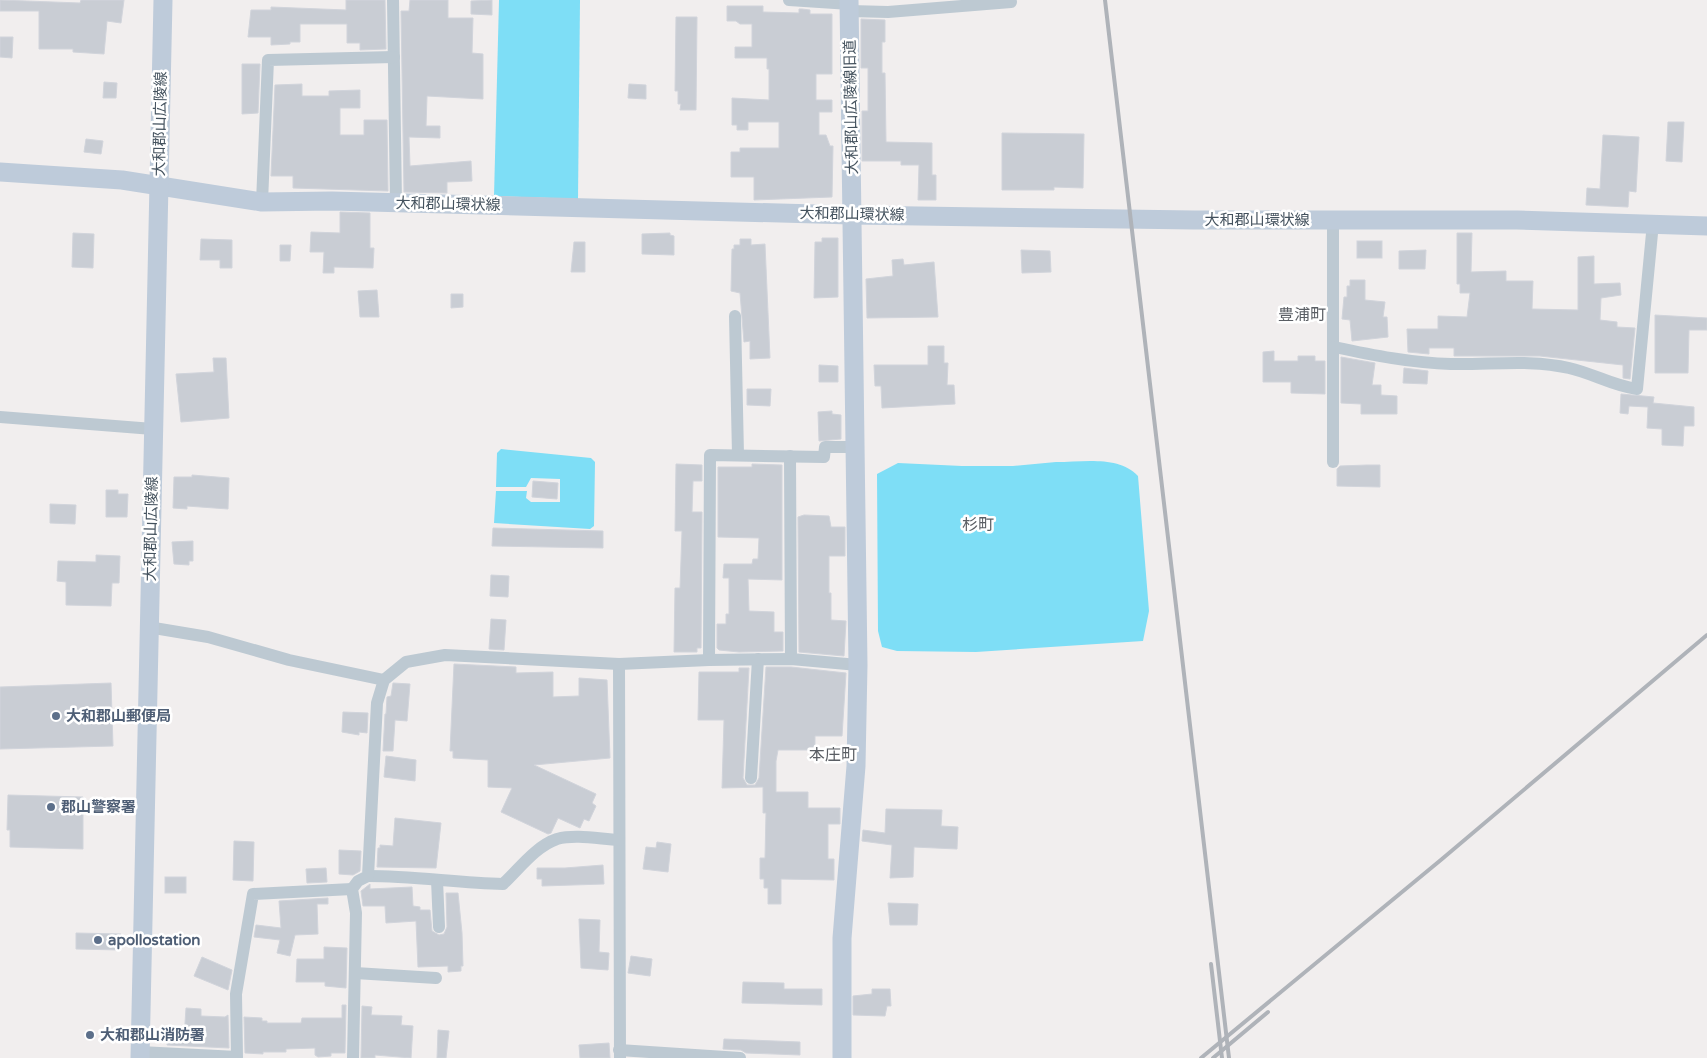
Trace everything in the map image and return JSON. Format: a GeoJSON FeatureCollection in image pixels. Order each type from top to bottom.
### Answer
{"type":"FeatureCollection","features":[{"type":"Feature","properties":{"kind":"main road","name":"大和郡山広陵線"},"geometry":{"type":"LineString","coordinates":[[140,1055],[163,0]]}},
{"type":"Feature","properties":{"kind":"main road","name":"大和郡山広陵線旧道"},"geometry":{"type":"LineString","coordinates":[[842,1058],[842,938],[856,766],[858,665],[850,5]]}},
{"type":"Feature","properties":{"kind":"main road","name":"大和郡山環状線"},"geometry":{"type":"LineString","coordinates":[[0,172],[122,180],[262,202],[332,201],[852,215],[1194,220],[1333,219],[1653,223],[1707,226]]}},
{"type":"Feature","properties":{"kind":"street"},"geometry":{"type":"LineString","coordinates":[[393,0],[396,203]]}},
{"type":"Feature","properties":{"kind":"street"},"geometry":{"type":"LineString","coordinates":[[789,0],[850,5],[888,12],[1010,2]]}},
{"type":"Feature","properties":{"kind":"street"},"geometry":{"type":"LineString","coordinates":[[262,202],[268,60],[394,57]]}},
{"type":"Feature","properties":{"kind":"street"},"geometry":{"type":"LineString","coordinates":[[1333,219],[1333,462]]}},
{"type":"Feature","properties":{"kind":"street"},"geometry":{"type":"LineString","coordinates":[[1334,347],[1391,358],[1450,364],[1514,363],[1568,368],[1621,387],[1637,389],[1653,223]]}},
{"type":"Feature","properties":{"kind":"street"},"geometry":{"type":"LineString","coordinates":[[735,316],[738,455]]}},
{"type":"Feature","properties":{"kind":"street"},"geometry":{"type":"LineString","coordinates":[[0,417],[153,429]]}},
{"type":"Feature","properties":{"kind":"street"},"geometry":{"type":"LineString","coordinates":[[709,660],[710,454],[824,457],[825,447],[855,448]]}},
{"type":"Feature","properties":{"kind":"street"},"geometry":{"type":"LineString","coordinates":[[790,456],[791,659]]}},
{"type":"Feature","properties":{"kind":"street"},"geometry":{"type":"LineString","coordinates":[[148,627],[208,636],[289,660],[384,680]]}},
{"type":"Feature","properties":{"kind":"street"},"geometry":{"type":"LineString","coordinates":[[368,876],[377,703],[384,680],[406,662],[446,655],[618,664],[791,659],[858,665]]}},
{"type":"Feature","properties":{"kind":"street"},"geometry":{"type":"LineString","coordinates":[[751,778],[758,660]]}},
{"type":"Feature","properties":{"kind":"street"},"geometry":{"type":"LineString","coordinates":[[618,664],[620,1054],[740,1058]]}},
{"type":"Feature","properties":{"kind":"street"},"geometry":{"type":"LineString","coordinates":[[353,1058],[356,913],[352,889],[358,881],[368,876],[405,876],[504,884],[542,846],[557,839],[619,840]]}},
{"type":"Feature","properties":{"kind":"street"},"geometry":{"type":"LineString","coordinates":[[437,880],[439,927]]}},
{"type":"Feature","properties":{"kind":"street"},"geometry":{"type":"LineString","coordinates":[[140,1055],[240,1058],[236,994],[253,894],[352,889]]}},
{"type":"Feature","properties":{"kind":"street"},"geometry":{"type":"LineString","coordinates":[[355,973],[436,978]]}},
{"type":"Feature","properties":{"kind":"water"},"geometry":{"type":"Polygon","coordinates":[[[499,0],[580,0],[578,199],[494,196],[499,0]]]}},
{"type":"Feature","properties":{"kind":"water"},"geometry":{"type":"Polygon","coordinates":[[[501,449],[591,458],[595,462],[594,526],[590,529],[494,523],[496,491],[527,491],[526,498],[531,502],[560,502],[560,479],[531,478],[526,487],[496,487],[497,453],[501,449]]]}},
{"type":"Feature","properties":{"kind":"water"},"geometry":{"type":"Polygon","coordinates":[[[1056,462],[1111,462],[1130,469],[1138,476],[1149,611],[1143,641],[976,652],[897,651],[882,647],[878,631],[877,474],[898,463],[1013,466],[1056,462]]]}},
{"type":"Feature","properties":{"kind":"building"},"geometry":{"type":"Polygon","coordinates":[[[0,0],[80,3],[81,0],[124,0],[121,23],[107,21],[104,54],[73,52],[73,49],[39,49],[39,11],[0,11],[0,0]]]}},
{"type":"Feature","properties":{"kind":"building"},"geometry":{"type":"Polygon","coordinates":[[[346,0],[385,0],[386,49],[360,50],[360,43],[347,43],[347,24],[300,24],[300,42],[290,42],[290,44],[271,45],[271,37],[248,37],[251,10],[271,10],[271,7],[346,10],[346,0]]]}},
{"type":"Feature","properties":{"kind":"building"},"geometry":{"type":"Polygon","coordinates":[[[410,0],[448,0],[448,18],[473,18],[472,53],[483,54],[483,99],[427,96],[426,126],[440,126],[440,138],[409,137],[410,166],[471,161],[472,181],[447,182],[447,193],[404,192],[401,11],[409,11],[410,0]]]}},
{"type":"Feature","properties":{"kind":"building"},"geometry":{"type":"Polygon","coordinates":[[[492,0],[492,15],[471,14],[471,1],[492,0]]]}},
{"type":"Feature","properties":{"kind":"building"},"geometry":{"type":"Polygon","coordinates":[[[727,6],[763,6],[763,12],[799,13],[799,9],[802,9],[810,10],[810,14],[832,14],[832,74],[816,74],[816,100],[832,100],[832,112],[819,112],[819,135],[826,135],[830,146],[833,146],[832,197],[754,200],[754,177],[731,177],[731,152],[740,152],[740,148],[779,148],[779,122],[748,122],[748,130],[737,130],[737,125],[732,125],[732,98],[769,100],[769,69],[767,69],[767,58],[735,58],[735,47],[752,47],[752,24],[727,21],[727,6]]]}},
{"type":"Feature","properties":{"kind":"building"},"geometry":{"type":"Polygon","coordinates":[[[676,17],[697,17],[696,110],[680,110],[681,104],[678,104],[678,91],[675,91],[676,17]]]}},
{"type":"Feature","properties":{"kind":"building"},"geometry":{"type":"Polygon","coordinates":[[[861,19],[885,20],[885,42],[882,42],[882,73],[885,73],[886,142],[932,143],[932,175],[936,175],[936,200],[918,200],[919,165],[901,165],[901,161],[862,161],[862,111],[868,111],[868,68],[861,68],[861,19]]]}},
{"type":"Feature","properties":{"kind":"building"},"geometry":{"type":"Polygon","coordinates":[[[0,37],[13,37],[12,58],[0,57],[0,37]]]}},
{"type":"Feature","properties":{"kind":"building"},"geometry":{"type":"Polygon","coordinates":[[[242,64],[260,64],[258,113],[242,114],[242,64]]]}},
{"type":"Feature","properties":{"kind":"building"},"geometry":{"type":"Polygon","coordinates":[[[104,82],[117,83],[116,98],[103,98],[104,82]]]}},
{"type":"Feature","properties":{"kind":"building"},"geometry":{"type":"Polygon","coordinates":[[[302,84],[302,96],[329,96],[329,91],[360,90],[360,108],[340,108],[340,135],[364,135],[364,120],[387,120],[388,191],[293,188],[293,176],[271,176],[275,85],[302,84]]]}},
{"type":"Feature","properties":{"kind":"building"},"geometry":{"type":"Polygon","coordinates":[[[629,84],[646,85],[646,99],[628,98],[629,84]]]}},
{"type":"Feature","properties":{"kind":"building"},"geometry":{"type":"Polygon","coordinates":[[[1668,122],[1684,122],[1682,162],[1666,161],[1668,122]]]}},
{"type":"Feature","properties":{"kind":"building"},"geometry":{"type":"Polygon","coordinates":[[[1002,133],[1084,134],[1083,188],[1054,187],[1054,190],[1002,190],[1002,133]]]}},
{"type":"Feature","properties":{"kind":"building"},"geometry":{"type":"Polygon","coordinates":[[[1603,135],[1639,137],[1636,192],[1629,191],[1628,207],[1586,205],[1587,188],[1600,189],[1603,135]]]}},
{"type":"Feature","properties":{"kind":"building"},"geometry":{"type":"Polygon","coordinates":[[[86,139],[103,141],[101,154],[84,152],[86,139]]]}},
{"type":"Feature","properties":{"kind":"building"},"geometry":{"type":"Polygon","coordinates":[[[340,212],[370,213],[370,248],[374,248],[373,268],[334,267],[334,273],[323,273],[324,252],[310,252],[311,232],[340,233],[340,212]]]}},
{"type":"Feature","properties":{"kind":"building"},"geometry":{"type":"Polygon","coordinates":[[[73,233],[94,234],[93,268],[72,267],[73,233]]]}},
{"type":"Feature","properties":{"kind":"building"},"geometry":{"type":"Polygon","coordinates":[[[670,233],[670,235],[674,236],[674,255],[642,254],[642,234],[670,233]]]}},
{"type":"Feature","properties":{"kind":"building"},"geometry":{"type":"Polygon","coordinates":[[[1457,233],[1472,233],[1471,272],[1506,271],[1506,281],[1533,281],[1532,309],[1578,310],[1578,257],[1594,256],[1594,284],[1620,283],[1621,295],[1601,298],[1600,320],[1617,322],[1617,327],[1635,328],[1630,379],[1623,378],[1623,365],[1540,356],[1454,356],[1454,348],[1429,348],[1429,354],[1408,352],[1407,329],[1438,329],[1438,316],[1467,317],[1470,293],[1460,293],[1460,284],[1457,284],[1457,233]]]}},
{"type":"Feature","properties":{"kind":"building"},"geometry":{"type":"Polygon","coordinates":[[[822,238],[838,238],[838,297],[814,298],[815,242],[822,242],[822,238]]]}},
{"type":"Feature","properties":{"kind":"building"},"geometry":{"type":"Polygon","coordinates":[[[201,239],[232,240],[232,268],[220,268],[220,260],[200,260],[201,239]]]}},
{"type":"Feature","properties":{"kind":"building"},"geometry":{"type":"Polygon","coordinates":[[[740,239],[751,239],[751,245],[765,244],[770,358],[750,359],[750,341],[744,342],[740,293],[731,291],[732,249],[734,249],[734,245],[740,245],[740,239]]]}},
{"type":"Feature","properties":{"kind":"building"},"geometry":{"type":"Polygon","coordinates":[[[1357,241],[1382,241],[1382,258],[1357,258],[1357,241]]]}},
{"type":"Feature","properties":{"kind":"building"},"geometry":{"type":"Polygon","coordinates":[[[574,242],[585,242],[585,272],[571,272],[574,242]]]}},
{"type":"Feature","properties":{"kind":"building"},"geometry":{"type":"Polygon","coordinates":[[[280,245],[291,245],[290,261],[280,261],[280,245]]]}},
{"type":"Feature","properties":{"kind":"building"},"geometry":{"type":"Polygon","coordinates":[[[1021,250],[1050,251],[1051,272],[1022,273],[1021,250]]]}},
{"type":"Feature","properties":{"kind":"building"},"geometry":{"type":"Polygon","coordinates":[[[1426,250],[1425,269],[1399,269],[1399,251],[1426,250]]]}},
{"type":"Feature","properties":{"kind":"building"},"geometry":{"type":"Polygon","coordinates":[[[903,259],[904,265],[934,262],[938,317],[867,318],[866,279],[893,276],[892,260],[903,259]]]}},
{"type":"Feature","properties":{"kind":"building"},"geometry":{"type":"Polygon","coordinates":[[[1350,280],[1365,280],[1365,300],[1385,302],[1383,317],[1387,317],[1388,337],[1352,341],[1350,320],[1342,319],[1344,297],[1347,297],[1347,286],[1350,286],[1350,280]]]}},
{"type":"Feature","properties":{"kind":"building"},"geometry":{"type":"Polygon","coordinates":[[[377,290],[379,317],[360,317],[358,291],[377,290]]]}},
{"type":"Feature","properties":{"kind":"building"},"geometry":{"type":"Polygon","coordinates":[[[451,294],[463,294],[463,307],[451,308],[451,294]]]}},
{"type":"Feature","properties":{"kind":"building"},"geometry":{"type":"Polygon","coordinates":[[[1655,315],[1707,318],[1707,330],[1689,330],[1688,373],[1655,373],[1655,315]]]}},
{"type":"Feature","properties":{"kind":"building"},"geometry":{"type":"Polygon","coordinates":[[[928,346],[944,346],[944,363],[948,363],[947,385],[954,385],[955,404],[882,408],[881,386],[875,386],[874,365],[928,365],[928,346]]]}},
{"type":"Feature","properties":{"kind":"building"},"geometry":{"type":"Polygon","coordinates":[[[1274,351],[1274,361],[1298,361],[1298,356],[1315,356],[1315,361],[1325,361],[1325,394],[1291,393],[1291,382],[1263,382],[1263,352],[1274,351]]]}},
{"type":"Feature","properties":{"kind":"building"},"geometry":{"type":"Polygon","coordinates":[[[1341,357],[1375,363],[1372,385],[1381,385],[1381,395],[1397,396],[1397,414],[1361,414],[1361,404],[1341,403],[1341,357]]]}},
{"type":"Feature","properties":{"kind":"building"},"geometry":{"type":"Polygon","coordinates":[[[213,358],[226,358],[229,418],[181,422],[176,374],[214,372],[213,358]]]}},
{"type":"Feature","properties":{"kind":"building"},"geometry":{"type":"Polygon","coordinates":[[[819,365],[838,366],[838,382],[819,382],[819,365]]]}},
{"type":"Feature","properties":{"kind":"building"},"geometry":{"type":"Polygon","coordinates":[[[1404,368],[1428,371],[1427,384],[1403,383],[1404,368]]]}},
{"type":"Feature","properties":{"kind":"building"},"geometry":{"type":"Polygon","coordinates":[[[747,389],[771,389],[770,406],[747,405],[747,389]]]}},
{"type":"Feature","properties":{"kind":"building"},"geometry":{"type":"Polygon","coordinates":[[[1621,394],[1654,397],[1653,403],[1694,407],[1694,426],[1684,426],[1683,446],[1662,445],[1662,429],[1647,428],[1648,407],[1629,406],[1628,414],[1620,413],[1621,394]]]}},
{"type":"Feature","properties":{"kind":"building"},"geometry":{"type":"Polygon","coordinates":[[[832,411],[832,414],[841,415],[841,439],[819,441],[818,412],[832,411]]]}},
{"type":"Feature","properties":{"kind":"building"},"geometry":{"type":"Polygon","coordinates":[[[676,464],[702,465],[702,481],[693,481],[692,512],[702,512],[701,648],[697,648],[697,652],[674,652],[675,588],[680,588],[682,531],[675,531],[676,464]]]}},
{"type":"Feature","properties":{"kind":"building"},"geometry":{"type":"Polygon","coordinates":[[[752,464],[782,465],[782,580],[748,579],[749,611],[774,612],[774,632],[783,632],[783,651],[739,652],[719,650],[717,648],[717,624],[726,624],[726,614],[729,614],[729,578],[723,578],[724,564],[752,564],[753,559],[758,559],[759,538],[718,537],[718,467],[752,467],[752,464]]]}},
{"type":"Feature","properties":{"kind":"building"},"geometry":{"type":"Polygon","coordinates":[[[1380,465],[1380,487],[1337,486],[1337,469],[1340,466],[1380,465]]]}},
{"type":"Feature","properties":{"kind":"building"},"geometry":{"type":"Polygon","coordinates":[[[192,475],[229,478],[228,509],[187,506],[187,509],[173,508],[174,477],[192,477],[192,475]]]}},
{"type":"Feature","properties":{"kind":"building"},"geometry":{"type":"Polygon","coordinates":[[[533,481],[558,483],[557,499],[532,497],[533,481]]]}},
{"type":"Feature","properties":{"kind":"building"},"geometry":{"type":"Polygon","coordinates":[[[106,490],[118,490],[118,494],[128,494],[127,517],[106,517],[106,490]]]}},
{"type":"Feature","properties":{"kind":"building"},"geometry":{"type":"Polygon","coordinates":[[[50,504],[76,505],[75,524],[50,523],[50,504]]]}},
{"type":"Feature","properties":{"kind":"building"},"geometry":{"type":"Polygon","coordinates":[[[804,515],[829,516],[831,527],[845,527],[845,556],[829,556],[831,620],[846,621],[844,656],[799,652],[798,517],[804,515]]]}},
{"type":"Feature","properties":{"kind":"building"},"geometry":{"type":"Polygon","coordinates":[[[493,528],[603,531],[603,548],[492,546],[493,528]]]}},
{"type":"Feature","properties":{"kind":"building"},"geometry":{"type":"Polygon","coordinates":[[[193,541],[193,561],[189,561],[189,565],[174,564],[172,542],[193,541]]]}},
{"type":"Feature","properties":{"kind":"building"},"geometry":{"type":"Polygon","coordinates":[[[96,555],[120,556],[119,583],[112,583],[111,606],[66,605],[66,582],[57,581],[58,561],[96,562],[96,555]]]}},
{"type":"Feature","properties":{"kind":"building"},"geometry":{"type":"Polygon","coordinates":[[[491,575],[509,576],[508,597],[490,596],[491,575]]]}},
{"type":"Feature","properties":{"kind":"building"},"geometry":{"type":"Polygon","coordinates":[[[491,619],[506,620],[504,650],[489,649],[491,619]]]}},
{"type":"Feature","properties":{"kind":"building"},"geometry":{"type":"Polygon","coordinates":[[[454,664],[516,667],[516,673],[553,672],[553,697],[579,696],[579,678],[607,680],[610,758],[534,765],[596,794],[592,803],[596,806],[589,821],[584,819],[580,828],[558,818],[551,833],[548,834],[501,812],[512,788],[488,787],[488,760],[453,758],[453,751],[450,751],[454,664]]]}},
{"type":"Feature","properties":{"kind":"building"},"geometry":{"type":"Polygon","coordinates":[[[766,667],[791,667],[846,673],[842,736],[815,736],[815,748],[808,748],[808,750],[778,750],[776,792],[808,792],[808,808],[840,808],[840,824],[828,824],[828,859],[834,859],[834,880],[781,879],[781,904],[768,904],[768,888],[764,888],[764,879],[760,879],[760,858],[765,858],[766,813],[763,813],[763,787],[722,788],[724,720],[698,720],[699,672],[739,672],[739,668],[749,668],[743,778],[747,785],[755,785],[759,778],[766,667]]]}},
{"type":"Feature","properties":{"kind":"building","name":"大和郡山郵便局"},"geometry":{"type":"Polygon","coordinates":[[[111,683],[113,746],[0,749],[0,687],[111,683]]]}},
{"type":"Feature","properties":{"kind":"building"},"geometry":{"type":"Polygon","coordinates":[[[393,683],[410,684],[407,721],[395,720],[393,751],[383,751],[387,697],[391,696],[393,683]]]}},
{"type":"Feature","properties":{"kind":"building"},"geometry":{"type":"Polygon","coordinates":[[[343,712],[368,713],[367,733],[359,732],[359,735],[342,732],[343,712]]]}},
{"type":"Feature","properties":{"kind":"building"},"geometry":{"type":"Polygon","coordinates":[[[386,756],[416,760],[415,781],[384,777],[386,756]]]}},
{"type":"Feature","properties":{"kind":"building"},"geometry":{"type":"Polygon","coordinates":[[[8,795],[83,797],[83,849],[10,847],[10,830],[7,830],[8,795]]]}},
{"type":"Feature","properties":{"kind":"building"},"geometry":{"type":"Polygon","coordinates":[[[886,809],[942,810],[941,826],[958,827],[957,849],[914,847],[913,877],[890,878],[892,845],[862,841],[863,830],[885,833],[886,809]]]}},
{"type":"Feature","properties":{"kind":"building"},"geometry":{"type":"Polygon","coordinates":[[[395,818],[441,823],[436,868],[377,867],[378,848],[380,848],[380,845],[393,846],[395,818]]]}},
{"type":"Feature","properties":{"kind":"building"},"geometry":{"type":"Polygon","coordinates":[[[234,841],[254,842],[253,881],[233,880],[234,841]]]}},
{"type":"Feature","properties":{"kind":"building"},"geometry":{"type":"Polygon","coordinates":[[[657,842],[671,844],[668,872],[643,869],[646,847],[656,848],[657,842]]]}},
{"type":"Feature","properties":{"kind":"building"},"geometry":{"type":"Polygon","coordinates":[[[339,850],[361,851],[360,871],[353,875],[339,874],[339,850]]]}},
{"type":"Feature","properties":{"kind":"building"},"geometry":{"type":"Polygon","coordinates":[[[603,865],[604,884],[542,886],[542,879],[537,879],[537,868],[603,865]]]}},
{"type":"Feature","properties":{"kind":"building"},"geometry":{"type":"Polygon","coordinates":[[[326,868],[327,882],[307,883],[306,869],[326,868]]]}},
{"type":"Feature","properties":{"kind":"building"},"geometry":{"type":"Polygon","coordinates":[[[165,877],[186,877],[186,893],[165,893],[165,877]]]}},
{"type":"Feature","properties":{"kind":"building"},"geometry":{"type":"Polygon","coordinates":[[[370,884],[370,889],[412,887],[413,906],[420,907],[420,910],[430,910],[432,931],[439,935],[444,934],[447,927],[446,893],[458,893],[462,933],[463,966],[461,966],[461,971],[448,972],[448,966],[418,967],[416,921],[386,923],[385,906],[363,906],[361,891],[370,884]]]}},
{"type":"Feature","properties":{"kind":"building"},"geometry":{"type":"Polygon","coordinates":[[[328,898],[328,904],[317,904],[318,934],[295,935],[290,956],[277,953],[280,940],[254,937],[256,925],[281,928],[279,901],[328,898]]]}},
{"type":"Feature","properties":{"kind":"building"},"geometry":{"type":"Polygon","coordinates":[[[888,903],[918,904],[917,925],[890,925],[888,903]]]}},
{"type":"Feature","properties":{"kind":"building"},"geometry":{"type":"Polygon","coordinates":[[[579,919],[600,920],[599,952],[609,953],[608,970],[581,968],[579,919]]]}},
{"type":"Feature","properties":{"kind":"building"},"geometry":{"type":"Polygon","coordinates":[[[76,933],[121,934],[120,950],[76,949],[76,933]]]}},
{"type":"Feature","properties":{"kind":"building"},"geometry":{"type":"Polygon","coordinates":[[[324,947],[347,948],[346,988],[325,986],[325,982],[296,982],[297,959],[324,959],[324,947]]]}},
{"type":"Feature","properties":{"kind":"building"},"geometry":{"type":"Polygon","coordinates":[[[631,956],[652,959],[650,976],[628,973],[631,956]]]}},
{"type":"Feature","properties":{"kind":"building"},"geometry":{"type":"Polygon","coordinates":[[[202,957],[232,970],[228,990],[194,976],[202,957]]]}},
{"type":"Feature","properties":{"kind":"building"},"geometry":{"type":"Polygon","coordinates":[[[743,982],[784,983],[784,989],[822,989],[822,1005],[742,1003],[743,982]]]}},
{"type":"Feature","properties":{"kind":"building"},"geometry":{"type":"Polygon","coordinates":[[[872,989],[890,989],[891,1006],[887,1006],[885,1016],[853,1015],[853,996],[872,994],[872,989]]]}},
{"type":"Feature","properties":{"kind":"building"},"geometry":{"type":"Polygon","coordinates":[[[342,1005],[346,1005],[345,1053],[331,1053],[331,1056],[318,1057],[315,1055],[315,1048],[286,1049],[286,1052],[263,1052],[263,1054],[245,1053],[244,1017],[262,1018],[262,1021],[267,1021],[267,1023],[301,1023],[302,1018],[342,1018],[342,1005]]]}},
{"type":"Feature","properties":{"kind":"building"},"geometry":{"type":"Polygon","coordinates":[[[362,1006],[372,1007],[371,1015],[402,1016],[401,1025],[413,1026],[411,1058],[375,1055],[375,1058],[361,1058],[362,1006]]]}},
{"type":"Feature","properties":{"kind":"building"},"geometry":{"type":"Polygon","coordinates":[[[186,1008],[201,1009],[201,1016],[225,1017],[228,1015],[229,1048],[167,1045],[168,1036],[184,1038],[186,1008]]]}},
{"type":"Feature","properties":{"kind":"building"},"geometry":{"type":"Polygon","coordinates":[[[438,1030],[449,1031],[446,1058],[437,1058],[438,1030]]]}},
{"type":"Feature","properties":{"kind":"building"},"geometry":{"type":"Polygon","coordinates":[[[724,1039],[800,1042],[800,1055],[746,1053],[741,1050],[723,1049],[724,1039]]]}},
{"type":"Feature","properties":{"kind":"building"},"geometry":{"type":"Polygon","coordinates":[[[609,1043],[610,1058],[580,1058],[579,1045],[609,1043]]]}},
{"type":"Feature","properties":{"kind":"railway"},"geometry":{"type":"LineString","coordinates":[[1105,0],[1229,1058]]}},
{"type":"Feature","properties":{"kind":"railway"},"geometry":{"type":"LineString","coordinates":[[1201,1058],[1442,859],[1707,635]]}},
{"type":"Feature","properties":{"kind":"railway"},"geometry":{"type":"LineString","coordinates":[[1211,964],[1222,1058]]}},
{"type":"Feature","properties":{"kind":"railway"},"geometry":{"type":"LineString","coordinates":[[1213,1058],[1268,1012]]}},
{"type":"Feature","properties":{"kind":"place","name":"大和郡山郵便局"},"geometry":{"type":"Point","coordinates":[56,716]}},
{"type":"Feature","properties":{"kind":"place","name":"郡山警察署"},"geometry":{"type":"Point","coordinates":[51,807]}},
{"type":"Feature","properties":{"kind":"place","name":"apollostation"},"geometry":{"type":"Point","coordinates":[98,940]}},
{"type":"Feature","properties":{"kind":"place","name":"大和郡山消防署"},"geometry":{"type":"Point","coordinates":[90,1035]}},
{"type":"Feature","properties":{"kind":"district","name":"豊浦町"},"geometry":{"type":"Point","coordinates":[1302,315]}},
{"type":"Feature","properties":{"kind":"district","name":"杉町"},"geometry":{"type":"Point","coordinates":[978,525]}},
{"type":"Feature","properties":{"kind":"district","name":"本庄町"},"geometry":{"type":"Point","coordinates":[833,755]}}]}
